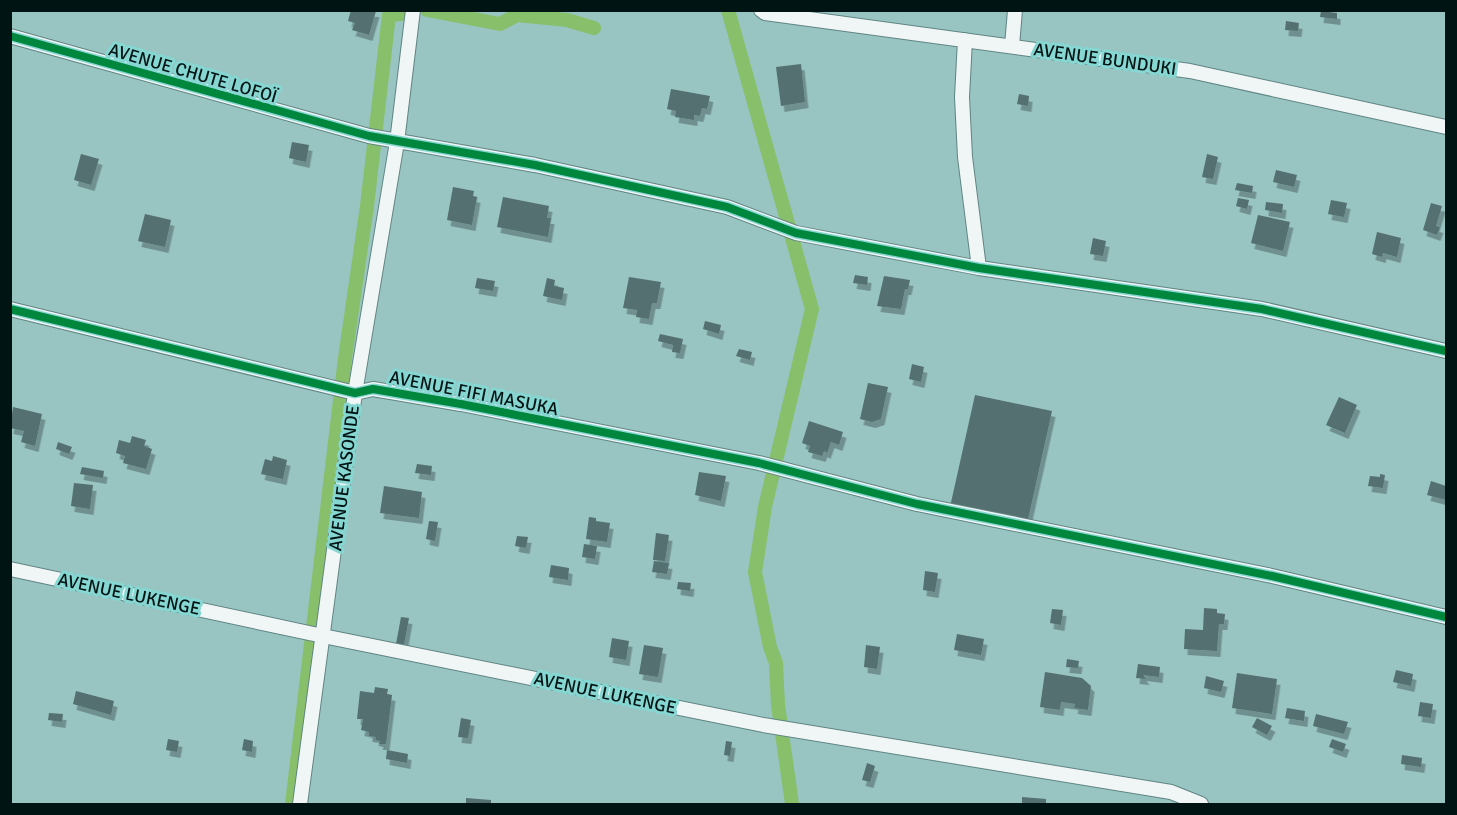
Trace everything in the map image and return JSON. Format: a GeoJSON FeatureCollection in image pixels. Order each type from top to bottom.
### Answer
{"type":"FeatureCollection","features":[{"type":"Feature","properties":{"kind":"street","name":"AVENUE KASONDE"},"geometry":{"type":"LineString","coordinates":[[300,804],[355,393],[413,10]]}},
{"type":"Feature","properties":{"kind":"street","name":"AVENUE BUNDUKI"},"geometry":{"type":"LineString","coordinates":[[761,10],[765,13],[1190,71],[1446,127]]}},
{"type":"Feature","properties":{"kind":"street"},"geometry":{"type":"LineString","coordinates":[[1012,46],[1015,10]]}},
{"type":"Feature","properties":{"kind":"street","name":"AVENUE CHUTE LOFOÏ"},"geometry":{"type":"LineString","coordinates":[[10,36],[369,136],[535,165],[727,207],[796,233],[979,268],[1262,309],[1446,351]]}},
{"type":"Feature","properties":{"kind":"street"},"geometry":{"type":"LineString","coordinates":[[965,40],[962,97],[965,157],[979,268]]}},
{"type":"Feature","properties":{"kind":"street","name":"AVENUE FIFI MASUKA"},"geometry":{"type":"LineString","coordinates":[[10,309],[355,393],[373,389],[450,402],[759,463],[918,504],[1272,576],[1446,617]]}},
{"type":"Feature","properties":{"kind":"street","name":"AVENUE LUKENGE"},"geometry":{"type":"LineString","coordinates":[[10,569],[323,636],[763,725],[1171,792],[1202,804]]}},
{"type":"Feature","properties":{"kind":"building"},"geometry":{"type":"Polygon","coordinates":[[[351,10],[376,11],[369,35],[352,30],[355,23],[348,21],[351,10]]]}},
{"type":"Feature","properties":{"kind":"building"},"geometry":{"type":"Polygon","coordinates":[[[1321,11],[1337,13],[1337,19],[1320,17],[1321,11]]]}},
{"type":"Feature","properties":{"kind":"building"},"geometry":{"type":"Polygon","coordinates":[[[1286,21],[1299,23],[1298,31],[1285,30],[1286,21]]]}},
{"type":"Feature","properties":{"kind":"building"},"geometry":{"type":"Polygon","coordinates":[[[801,64],[805,102],[781,106],[776,67],[801,64]]]}},
{"type":"Feature","properties":{"kind":"building"},"geometry":{"type":"Polygon","coordinates":[[[671,89],[710,96],[707,109],[702,108],[700,116],[694,115],[694,120],[675,117],[676,111],[667,109],[671,89]]]}},
{"type":"Feature","properties":{"kind":"building"},"geometry":{"type":"Polygon","coordinates":[[[1019,94],[1029,96],[1028,106],[1017,104],[1019,94]]]}},
{"type":"Feature","properties":{"kind":"building"},"geometry":{"type":"Polygon","coordinates":[[[292,142],[309,145],[306,162],[289,158],[292,142]]]}},
{"type":"Feature","properties":{"kind":"building"},"geometry":{"type":"Polygon","coordinates":[[[81,154],[99,159],[91,185],[74,180],[81,154]]]}},
{"type":"Feature","properties":{"kind":"building"},"geometry":{"type":"Polygon","coordinates":[[[1207,154],[1218,157],[1213,179],[1202,177],[1207,154]]]}},
{"type":"Feature","properties":{"kind":"building"},"geometry":{"type":"Polygon","coordinates":[[[1276,170],[1297,175],[1294,187],[1273,182],[1276,170]]]}},
{"type":"Feature","properties":{"kind":"building"},"geometry":{"type":"Polygon","coordinates":[[[1237,183],[1253,186],[1252,193],[1235,190],[1237,183]]]}},
{"type":"Feature","properties":{"kind":"building"},"geometry":{"type":"Polygon","coordinates":[[[453,187],[474,191],[473,196],[477,197],[472,225],[447,220],[453,187]]]}},
{"type":"Feature","properties":{"kind":"building"},"geometry":{"type":"Polygon","coordinates":[[[503,197],[549,206],[547,218],[551,218],[548,237],[497,227],[503,197]]]}},
{"type":"Feature","properties":{"kind":"building"},"geometry":{"type":"Polygon","coordinates":[[[1238,198],[1249,200],[1247,209],[1236,206],[1238,198]]]}},
{"type":"Feature","properties":{"kind":"building"},"geometry":{"type":"Polygon","coordinates":[[[1331,200],[1347,203],[1344,217],[1328,214],[1331,200]]]}},
{"type":"Feature","properties":{"kind":"building"},"geometry":{"type":"Polygon","coordinates":[[[1266,202],[1283,204],[1282,213],[1265,210],[1266,202]]]}},
{"type":"Feature","properties":{"kind":"building"},"geometry":{"type":"Polygon","coordinates":[[[1431,203],[1442,206],[1436,226],[1440,227],[1437,235],[1423,230],[1431,203]]]}},
{"type":"Feature","properties":{"kind":"building"},"geometry":{"type":"Polygon","coordinates":[[[145,214],[171,220],[165,247],[138,241],[145,214]]]}},
{"type":"Feature","properties":{"kind":"building"},"geometry":{"type":"Polygon","coordinates":[[[1258,215],[1290,222],[1283,251],[1251,243],[1258,215]]]}},
{"type":"Feature","properties":{"kind":"building"},"geometry":{"type":"Polygon","coordinates":[[[1377,232],[1401,238],[1397,257],[1383,253],[1382,257],[1372,254],[1377,232]]]}},
{"type":"Feature","properties":{"kind":"building"},"geometry":{"type":"Polygon","coordinates":[[[1093,238],[1106,241],[1103,256],[1090,254],[1093,238]]]}},
{"type":"Feature","properties":{"kind":"building"},"geometry":{"type":"Polygon","coordinates":[[[855,275],[868,277],[867,285],[853,283],[855,275]]]}},
{"type":"Feature","properties":{"kind":"building"},"geometry":{"type":"Polygon","coordinates":[[[884,276],[910,280],[908,289],[905,289],[901,309],[877,306],[884,276]]]}},
{"type":"Feature","properties":{"kind":"building"},"geometry":{"type":"Polygon","coordinates":[[[629,277],[661,282],[657,303],[652,303],[649,319],[636,317],[637,310],[623,308],[629,277]]]}},
{"type":"Feature","properties":{"kind":"building"},"geometry":{"type":"Polygon","coordinates":[[[477,278],[495,281],[493,291],[475,288],[477,278]]]}},
{"type":"Feature","properties":{"kind":"building"},"geometry":{"type":"Polygon","coordinates":[[[547,278],[555,280],[554,286],[564,288],[562,300],[543,296],[547,278]]]}},
{"type":"Feature","properties":{"kind":"building"},"geometry":{"type":"Polygon","coordinates":[[[705,321],[721,325],[719,334],[703,329],[705,321]]]}},
{"type":"Feature","properties":{"kind":"building"},"geometry":{"type":"Polygon","coordinates":[[[660,334],[683,339],[680,353],[672,352],[673,345],[658,341],[660,334]]]}},
{"type":"Feature","properties":{"kind":"building"},"geometry":{"type":"Polygon","coordinates":[[[739,349],[752,352],[750,360],[736,356],[739,349]]]}},
{"type":"Feature","properties":{"kind":"building"},"geometry":{"type":"Polygon","coordinates":[[[912,364],[924,367],[921,382],[909,379],[912,364]]]}},
{"type":"Feature","properties":{"kind":"building"},"geometry":{"type":"Polygon","coordinates":[[[868,383],[888,387],[881,419],[872,422],[860,419],[868,383]]]}},
{"type":"Feature","properties":{"kind":"building"},"geometry":{"type":"Polygon","coordinates":[[[975,395],[1052,411],[1027,524],[950,507],[975,395]]]}},
{"type":"Feature","properties":{"kind":"building"},"geometry":{"type":"Polygon","coordinates":[[[1339,397],[1357,405],[1345,433],[1326,425],[1339,397]]]}},
{"type":"Feature","properties":{"kind":"building"},"geometry":{"type":"Polygon","coordinates":[[[13,407],[42,414],[35,446],[21,442],[24,431],[10,428],[13,407]]]}},
{"type":"Feature","properties":{"kind":"building"},"geometry":{"type":"Polygon","coordinates":[[[809,421],[843,432],[839,445],[831,442],[827,453],[824,451],[822,456],[808,452],[810,446],[802,443],[809,421]]]}},
{"type":"Feature","properties":{"kind":"building"},"geometry":{"type":"Polygon","coordinates":[[[132,436],[146,440],[144,446],[152,449],[146,469],[123,463],[125,456],[116,453],[119,440],[130,443],[132,436]]]}},
{"type":"Feature","properties":{"kind":"building"},"geometry":{"type":"Polygon","coordinates":[[[58,442],[72,447],[69,454],[56,449],[58,442]]]}},
{"type":"Feature","properties":{"kind":"building"},"geometry":{"type":"Polygon","coordinates":[[[273,456],[287,460],[283,479],[261,474],[265,459],[272,461],[273,456]]]}},
{"type":"Feature","properties":{"kind":"building"},"geometry":{"type":"Polygon","coordinates":[[[417,464],[432,466],[431,475],[415,473],[417,464]]]}},
{"type":"Feature","properties":{"kind":"building"},"geometry":{"type":"Polygon","coordinates":[[[82,467],[104,471],[103,478],[80,474],[82,467]]]}},
{"type":"Feature","properties":{"kind":"building"},"geometry":{"type":"Polygon","coordinates":[[[699,472],[726,476],[721,501],[695,495],[699,472]]]}},
{"type":"Feature","properties":{"kind":"building"},"geometry":{"type":"Polygon","coordinates":[[[1380,474],[1385,475],[1383,488],[1368,486],[1370,476],[1380,477],[1380,474]]]}},
{"type":"Feature","properties":{"kind":"building"},"geometry":{"type":"Polygon","coordinates":[[[1431,481],[1446,486],[1446,500],[1427,495],[1431,481]]]}},
{"type":"Feature","properties":{"kind":"building"},"geometry":{"type":"Polygon","coordinates":[[[74,483],[93,485],[90,509],[71,506],[74,483]]]}},
{"type":"Feature","properties":{"kind":"building"},"geometry":{"type":"Polygon","coordinates":[[[384,486],[422,492],[419,518],[380,513],[384,486]]]}},
{"type":"Feature","properties":{"kind":"building"},"geometry":{"type":"Polygon","coordinates":[[[589,517],[596,518],[596,521],[610,523],[607,542],[586,539],[589,517]]]}},
{"type":"Feature","properties":{"kind":"building"},"geometry":{"type":"Polygon","coordinates":[[[429,521],[438,522],[435,541],[426,539],[429,521]]]}},
{"type":"Feature","properties":{"kind":"building"},"geometry":{"type":"Polygon","coordinates":[[[656,533],[669,535],[665,561],[653,560],[656,533]]]}},
{"type":"Feature","properties":{"kind":"building"},"geometry":{"type":"Polygon","coordinates":[[[517,536],[528,537],[526,548],[515,546],[517,536]]]}},
{"type":"Feature","properties":{"kind":"building"},"geometry":{"type":"Polygon","coordinates":[[[584,544],[597,546],[595,559],[582,557],[584,544]]]}},
{"type":"Feature","properties":{"kind":"building"},"geometry":{"type":"Polygon","coordinates":[[[654,561],[669,563],[667,574],[652,572],[654,561]]]}},
{"type":"Feature","properties":{"kind":"building"},"geometry":{"type":"Polygon","coordinates":[[[551,565],[569,568],[568,580],[549,577],[551,565]]]}},
{"type":"Feature","properties":{"kind":"building"},"geometry":{"type":"Polygon","coordinates":[[[925,571],[938,573],[935,592],[923,590],[925,571]]]}},
{"type":"Feature","properties":{"kind":"building"},"geometry":{"type":"Polygon","coordinates":[[[678,582],[691,583],[690,591],[677,589],[678,582]]]}},
{"type":"Feature","properties":{"kind":"building"},"geometry":{"type":"Polygon","coordinates":[[[1204,608],[1217,609],[1217,613],[1225,614],[1224,624],[1219,624],[1217,651],[1184,649],[1185,629],[1203,630],[1204,608]]]}},
{"type":"Feature","properties":{"kind":"building"},"geometry":{"type":"Polygon","coordinates":[[[1052,609],[1063,610],[1061,625],[1050,623],[1052,609]]]}},
{"type":"Feature","properties":{"kind":"building"},"geometry":{"type":"Polygon","coordinates":[[[401,617],[409,618],[404,645],[396,644],[401,617]]]}},
{"type":"Feature","properties":{"kind":"building"},"geometry":{"type":"Polygon","coordinates":[[[957,634],[984,639],[981,655],[954,650],[957,634]]]}},
{"type":"Feature","properties":{"kind":"building"},"geometry":{"type":"Polygon","coordinates":[[[612,638],[629,641],[626,660],[609,657],[612,638]]]}},
{"type":"Feature","properties":{"kind":"building"},"geometry":{"type":"Polygon","coordinates":[[[644,645],[663,648],[658,677],[639,674],[644,645]]]}},
{"type":"Feature","properties":{"kind":"building"},"geometry":{"type":"Polygon","coordinates":[[[866,645],[880,647],[877,669],[864,667],[866,645]]]}},
{"type":"Feature","properties":{"kind":"building"},"geometry":{"type":"Polygon","coordinates":[[[1067,659],[1079,661],[1078,668],[1066,667],[1067,659]]]}},
{"type":"Feature","properties":{"kind":"building"},"geometry":{"type":"Polygon","coordinates":[[[1138,664],[1160,667],[1159,677],[1143,675],[1146,679],[1136,678],[1138,664]]]}},
{"type":"Feature","properties":{"kind":"building"},"geometry":{"type":"Polygon","coordinates":[[[1396,670],[1413,674],[1411,686],[1393,682],[1396,670]]]}},
{"type":"Feature","properties":{"kind":"building"},"geometry":{"type":"Polygon","coordinates":[[[1045,672],[1082,678],[1091,686],[1088,710],[1074,708],[1075,704],[1061,702],[1060,710],[1040,707],[1045,672]]]}},
{"type":"Feature","properties":{"kind":"building"},"geometry":{"type":"Polygon","coordinates":[[[1237,673],[1277,679],[1272,714],[1232,708],[1237,673]]]}},
{"type":"Feature","properties":{"kind":"building"},"geometry":{"type":"Polygon","coordinates":[[[1206,676],[1224,681],[1221,692],[1204,688],[1206,676]]]}},
{"type":"Feature","properties":{"kind":"building"},"geometry":{"type":"Polygon","coordinates":[[[375,687],[388,689],[387,694],[392,695],[386,744],[379,744],[380,741],[375,740],[376,737],[369,736],[369,732],[361,730],[363,719],[357,719],[360,691],[374,693],[375,687]]]}},
{"type":"Feature","properties":{"kind":"building"},"geometry":{"type":"Polygon","coordinates":[[[76,691],[114,701],[111,715],[73,704],[76,691]]]}},
{"type":"Feature","properties":{"kind":"building"},"geometry":{"type":"Polygon","coordinates":[[[1420,702],[1433,704],[1431,718],[1418,716],[1420,702]]]}},
{"type":"Feature","properties":{"kind":"building"},"geometry":{"type":"Polygon","coordinates":[[[1287,708],[1305,711],[1304,721],[1285,718],[1287,708]]]}},
{"type":"Feature","properties":{"kind":"building"},"geometry":{"type":"Polygon","coordinates":[[[49,713],[63,714],[62,722],[48,720],[49,713]]]}},
{"type":"Feature","properties":{"kind":"building"},"geometry":{"type":"Polygon","coordinates":[[[1316,714],[1348,722],[1344,734],[1313,726],[1316,714]]]}},
{"type":"Feature","properties":{"kind":"building"},"geometry":{"type":"Polygon","coordinates":[[[461,718],[471,720],[468,738],[458,737],[461,718]]]}},
{"type":"Feature","properties":{"kind":"building"},"geometry":{"type":"Polygon","coordinates":[[[1257,718],[1272,726],[1267,735],[1252,727],[1257,718]]]}},
{"type":"Feature","properties":{"kind":"building"},"geometry":{"type":"Polygon","coordinates":[[[168,739],[179,741],[177,752],[166,750],[168,739]]]}},
{"type":"Feature","properties":{"kind":"building"},"geometry":{"type":"Polygon","coordinates":[[[244,739],[253,741],[252,752],[242,750],[244,739]]]}},
{"type":"Feature","properties":{"kind":"building"},"geometry":{"type":"Polygon","coordinates":[[[1332,739],[1346,744],[1343,752],[1329,747],[1332,739]]]}},
{"type":"Feature","properties":{"kind":"building"},"geometry":{"type":"Polygon","coordinates":[[[726,741],[732,742],[730,756],[724,755],[726,741]]]}},
{"type":"Feature","properties":{"kind":"building"},"geometry":{"type":"Polygon","coordinates":[[[387,750],[408,754],[407,763],[386,759],[387,750]]]}},
{"type":"Feature","properties":{"kind":"building"},"geometry":{"type":"Polygon","coordinates":[[[1402,755],[1422,758],[1421,767],[1401,764],[1402,755]]]}},
{"type":"Feature","properties":{"kind":"building"},"geometry":{"type":"Polygon","coordinates":[[[867,763],[875,766],[870,782],[862,780],[867,763]]]}},
{"type":"Feature","properties":{"kind":"building"},"geometry":{"type":"Polygon","coordinates":[[[1022,797],[1046,799],[1046,804],[1022,804],[1022,797]]]}},
{"type":"Feature","properties":{"kind":"building"},"geometry":{"type":"Polygon","coordinates":[[[466,798],[491,800],[491,804],[466,804],[466,798]]]}},
{"type":"Feature","properties":{"kind":"waterway"},"geometry":{"type":"LineString","coordinates":[[292,804],[345,358],[367,206],[389,15],[401,14],[402,10]]}},
{"type":"Feature","properties":{"kind":"waterway"},"geometry":{"type":"LineString","coordinates":[[427,10],[500,24],[517,15],[567,20],[594,28]]}},
{"type":"Feature","properties":{"kind":"waterway"},"geometry":{"type":"LineString","coordinates":[[728,10],[812,309],[765,507],[755,572],[770,647],[776,663],[778,705],[792,804]]}},
{"type":"Feature","properties":{"kind":"cycle path"},"geometry":{"type":"LineString","coordinates":[[10,36],[369,136],[535,165],[727,207],[796,233],[979,268],[1262,309],[1446,351]]}},
{"type":"Feature","properties":{"kind":"cycle path"},"geometry":{"type":"LineString","coordinates":[[10,309],[355,393],[373,389],[461,404],[759,463],[917,504],[1272,576],[1446,617]]}}]}
